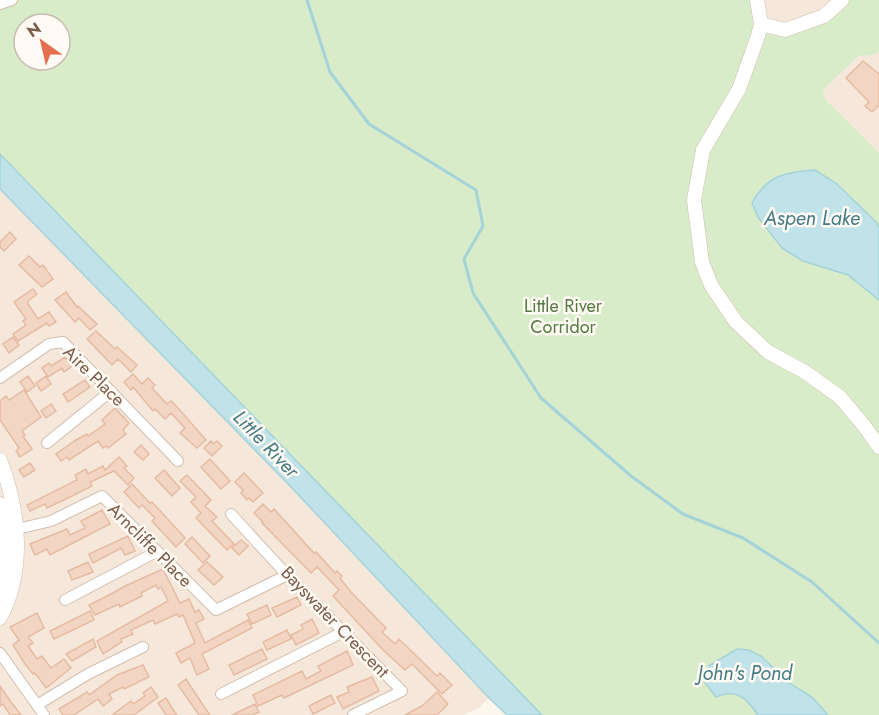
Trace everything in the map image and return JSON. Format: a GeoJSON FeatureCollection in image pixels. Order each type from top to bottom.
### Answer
{"type":"FeatureCollection","features":[{"type":"Feature","properties":{"kind":"street"},"geometry":{"type":"LineString","coordinates":[[0,4],[12,0]]}},
{"type":"Feature","properties":{"kind":"street"},"geometry":{"type":"LineString","coordinates":[[758,0],[760,24],[758,36],[739,89],[704,150],[694,200],[702,262],[711,285],[736,322],[768,352],[805,372],[840,397],[865,426],[879,447]]}},
{"type":"Feature","properties":{"kind":"street"},"geometry":{"type":"LineString","coordinates":[[760,24],[785,30],[824,16],[842,0]]}},
{"type":"Feature","properties":{"kind":"street","name":"Aire Place"},"geometry":{"type":"LineString","coordinates":[[0,378],[49,344],[63,342],[178,460]]}},
{"type":"Feature","properties":{"kind":"street"},"geometry":{"type":"LineString","coordinates":[[47,442],[111,391]]}},
{"type":"Feature","properties":{"kind":"street"},"geometry":{"type":"LineString","coordinates":[[0,460],[12,531],[15,579],[6,608],[0,618]]}},
{"type":"Feature","properties":{"kind":"street","name":"Arncliffe Place"},"geometry":{"type":"LineString","coordinates":[[12,531],[51,521],[102,496],[216,610],[287,575]]}},
{"type":"Feature","properties":{"kind":"street"},"geometry":{"type":"LineString","coordinates":[[0,504],[12,531],[0,593]]}},
{"type":"Feature","properties":{"kind":"street","name":"Bayswater Crescent"},"geometry":{"type":"LineString","coordinates":[[231,514],[287,575],[402,691],[353,715]]}},
{"type":"Feature","properties":{"kind":"street"},"geometry":{"type":"LineString","coordinates":[[65,600],[156,552]]}},
{"type":"Feature","properties":{"kind":"street"},"geometry":{"type":"LineString","coordinates":[[221,694],[343,632]]}},
{"type":"Feature","properties":{"kind":"street"},"geometry":{"type":"LineString","coordinates":[[37,705],[88,674],[143,646]]}},
{"type":"Feature","properties":{"kind":"street"},"geometry":{"type":"LineString","coordinates":[[0,653],[44,715]]}},
{"type":"Feature","properties":{"kind":"shaded area"},"geometry":{"type":"Polygon","coordinates":[[[757,0],[842,0],[785,30],[761,24],[757,0]]]}},
{"type":"Feature","properties":{"kind":"shaded area"},"geometry":{"type":"Polygon","coordinates":[[[879,51],[879,153],[826,100],[823,90],[859,56],[876,54],[879,51]]]}},
{"type":"Feature","properties":{"kind":"shaded area"},"geometry":{"type":"Polygon","coordinates":[[[0,189],[292,488],[489,698],[478,708],[463,715],[0,715],[0,189]]]}},
{"type":"Feature","properties":{"kind":"green space","name":"Little River Corridor"},"geometry":{"type":"Polygon","coordinates":[[[0,0],[757,0],[761,24],[785,30],[842,0],[879,0],[879,51],[876,54],[859,56],[823,90],[826,100],[879,153],[879,715],[507,715],[292,488],[0,189],[0,0]]]}},
{"type":"Feature","properties":{"kind":"water","name":"Little River"},"geometry":{"type":"Polygon","coordinates":[[[0,154],[542,715],[507,715],[489,698],[292,488],[0,189],[0,154]]]}},
{"type":"Feature","properties":{"kind":"water","name":"Aspen Lake"},"geometry":{"type":"Polygon","coordinates":[[[815,170],[837,184],[876,222],[879,228],[879,300],[848,275],[803,261],[782,248],[758,217],[752,203],[764,186],[786,174],[815,170]]]}},
{"type":"Feature","properties":{"kind":"water","name":"John's Pond"},"geometry":{"type":"Polygon","coordinates":[[[737,649],[749,650],[761,656],[789,683],[812,697],[828,715],[758,715],[740,696],[723,694],[716,697],[703,680],[703,673],[710,665],[737,649]]]}},
{"type":"Feature","properties":{"kind":"building"},"geometry":{"type":"Polygon","coordinates":[[[863,61],[879,74],[879,105],[872,112],[865,106],[869,102],[846,78],[863,61]]]}},
{"type":"Feature","properties":{"kind":"building"},"geometry":{"type":"Polygon","coordinates":[[[10,232],[16,239],[4,251],[0,247],[0,242],[10,232]]]}},
{"type":"Feature","properties":{"kind":"building"},"geometry":{"type":"Polygon","coordinates":[[[29,256],[40,267],[43,265],[53,279],[42,287],[19,265],[29,256]]]}},
{"type":"Feature","properties":{"kind":"building"},"geometry":{"type":"Polygon","coordinates":[[[33,289],[37,294],[28,301],[28,304],[38,319],[49,312],[56,322],[49,326],[47,323],[18,341],[13,334],[26,325],[23,321],[26,319],[14,302],[33,289]]]}},
{"type":"Feature","properties":{"kind":"building"},"geometry":{"type":"Polygon","coordinates":[[[66,292],[77,307],[97,324],[90,330],[79,318],[75,322],[55,300],[66,292]]]}},
{"type":"Feature","properties":{"kind":"building"},"geometry":{"type":"Polygon","coordinates":[[[96,331],[137,365],[131,372],[118,359],[112,365],[87,339],[96,331]]]}},
{"type":"Feature","properties":{"kind":"building"},"geometry":{"type":"Polygon","coordinates":[[[13,337],[19,345],[9,353],[3,344],[13,337]]]}},
{"type":"Feature","properties":{"kind":"building"},"geometry":{"type":"Polygon","coordinates":[[[65,357],[72,366],[64,372],[62,368],[48,377],[42,368],[49,363],[51,366],[65,357]]]}},
{"type":"Feature","properties":{"kind":"building"},"geometry":{"type":"Polygon","coordinates":[[[133,374],[142,384],[148,378],[155,385],[152,388],[167,404],[171,401],[206,440],[197,448],[180,433],[185,428],[171,413],[165,419],[155,409],[153,411],[133,387],[131,390],[124,382],[133,374]]]}},
{"type":"Feature","properties":{"kind":"building"},"geometry":{"type":"Polygon","coordinates":[[[28,376],[35,386],[27,392],[20,382],[28,376]]]}},
{"type":"Feature","properties":{"kind":"building"},"geometry":{"type":"Polygon","coordinates":[[[46,376],[51,384],[41,391],[36,383],[46,376]]]}},
{"type":"Feature","properties":{"kind":"building"},"geometry":{"type":"Polygon","coordinates":[[[85,380],[90,387],[68,402],[63,394],[85,380]]]}},
{"type":"Feature","properties":{"kind":"building"},"geometry":{"type":"Polygon","coordinates":[[[24,390],[41,417],[22,431],[32,449],[20,457],[16,451],[19,448],[0,420],[0,401],[6,396],[9,400],[24,390]]]}},
{"type":"Feature","properties":{"kind":"building"},"geometry":{"type":"Polygon","coordinates":[[[51,404],[56,411],[46,418],[41,411],[51,404]]]}},
{"type":"Feature","properties":{"kind":"building"},"geometry":{"type":"Polygon","coordinates":[[[115,408],[129,423],[123,430],[126,434],[108,448],[106,446],[103,448],[98,441],[69,460],[67,457],[61,461],[56,454],[105,424],[102,420],[115,408]]]}},
{"type":"Feature","properties":{"kind":"building"},"geometry":{"type":"Polygon","coordinates":[[[211,441],[213,444],[217,441],[222,446],[212,456],[204,448],[211,441]]]}},
{"type":"Feature","properties":{"kind":"building"},"geometry":{"type":"Polygon","coordinates":[[[141,445],[149,454],[143,460],[134,452],[141,445]]]}},
{"type":"Feature","properties":{"kind":"building"},"geometry":{"type":"Polygon","coordinates":[[[119,457],[127,466],[124,468],[134,478],[128,485],[114,471],[90,482],[92,486],[47,508],[45,504],[30,511],[27,505],[77,480],[75,475],[86,469],[88,474],[103,466],[105,470],[119,457]]]}},
{"type":"Feature","properties":{"kind":"building"},"geometry":{"type":"Polygon","coordinates":[[[210,459],[230,481],[221,489],[201,467],[210,459]]]}},
{"type":"Feature","properties":{"kind":"building"},"geometry":{"type":"Polygon","coordinates":[[[30,463],[35,470],[24,477],[19,470],[30,463]]]}},
{"type":"Feature","properties":{"kind":"building"},"geometry":{"type":"Polygon","coordinates":[[[164,470],[180,488],[172,496],[155,478],[164,470]]]}},
{"type":"Feature","properties":{"kind":"building"},"geometry":{"type":"Polygon","coordinates":[[[244,473],[263,493],[253,502],[249,498],[247,500],[241,493],[243,490],[235,482],[244,473]]]}},
{"type":"Feature","properties":{"kind":"building"},"geometry":{"type":"Polygon","coordinates":[[[187,475],[211,500],[205,506],[217,517],[212,521],[234,544],[227,550],[196,518],[201,513],[191,502],[196,497],[180,481],[187,475]]]}},
{"type":"Feature","properties":{"kind":"building"},"geometry":{"type":"Polygon","coordinates":[[[132,484],[185,538],[176,547],[152,521],[155,518],[142,505],[139,508],[124,492],[132,484]]]}},
{"type":"Feature","properties":{"kind":"building"},"geometry":{"type":"Polygon","coordinates":[[[263,504],[271,512],[274,509],[314,553],[316,552],[335,573],[337,571],[342,576],[340,578],[351,592],[386,628],[382,632],[395,644],[399,639],[437,676],[440,673],[452,685],[442,694],[412,664],[405,670],[384,651],[333,596],[339,590],[317,567],[311,573],[262,523],[254,513],[263,504]]]}},
{"type":"Feature","properties":{"kind":"building"},"geometry":{"type":"Polygon","coordinates":[[[102,510],[110,524],[50,555],[47,549],[35,555],[30,544],[67,529],[70,535],[85,528],[81,521],[102,510]]]}},
{"type":"Feature","properties":{"kind":"building"},"geometry":{"type":"Polygon","coordinates":[[[128,536],[135,551],[125,555],[121,548],[93,563],[89,554],[128,536]]]}},
{"type":"Feature","properties":{"kind":"building"},"geometry":{"type":"Polygon","coordinates":[[[192,537],[210,556],[203,563],[185,544],[192,537]]]}},
{"type":"Feature","properties":{"kind":"building"},"geometry":{"type":"Polygon","coordinates":[[[241,540],[248,546],[239,555],[232,548],[241,540]]]}},
{"type":"Feature","properties":{"kind":"building"},"geometry":{"type":"Polygon","coordinates":[[[88,562],[93,572],[72,580],[68,571],[88,562]]]}},
{"type":"Feature","properties":{"kind":"building"},"geometry":{"type":"Polygon","coordinates":[[[207,562],[223,577],[214,585],[198,570],[207,562]]]}},
{"type":"Feature","properties":{"kind":"building"},"geometry":{"type":"Polygon","coordinates":[[[163,569],[180,603],[189,599],[195,612],[199,610],[204,619],[196,623],[205,643],[248,620],[252,628],[202,654],[209,669],[197,675],[190,658],[181,663],[176,653],[195,643],[183,615],[179,617],[177,614],[155,624],[153,620],[131,630],[133,634],[121,639],[122,642],[103,654],[97,641],[168,601],[161,587],[158,589],[156,585],[141,593],[142,596],[120,607],[119,604],[95,615],[89,605],[163,569]]]}},
{"type":"Feature","properties":{"kind":"building"},"geometry":{"type":"Polygon","coordinates":[[[297,597],[301,605],[277,617],[272,608],[297,597]]]}},
{"type":"Feature","properties":{"kind":"building"},"geometry":{"type":"Polygon","coordinates":[[[267,605],[271,615],[252,624],[247,614],[267,605]]]}},
{"type":"Feature","properties":{"kind":"building"},"geometry":{"type":"Polygon","coordinates":[[[90,611],[94,620],[54,639],[50,631],[90,611]]]}},
{"type":"Feature","properties":{"kind":"building"},"geometry":{"type":"Polygon","coordinates":[[[37,613],[44,628],[28,637],[33,643],[28,646],[37,659],[42,656],[51,668],[64,659],[71,668],[46,688],[25,664],[13,645],[19,640],[10,627],[37,613]]]}},
{"type":"Feature","properties":{"kind":"building"},"geometry":{"type":"Polygon","coordinates":[[[312,619],[319,633],[296,645],[291,635],[303,629],[301,625],[312,619]]]}},
{"type":"Feature","properties":{"kind":"building"},"geometry":{"type":"Polygon","coordinates":[[[287,630],[291,639],[267,650],[263,642],[287,630]]]}},
{"type":"Feature","properties":{"kind":"building"},"geometry":{"type":"Polygon","coordinates":[[[93,639],[96,647],[72,661],[66,654],[93,639]]]}},
{"type":"Feature","properties":{"kind":"building"},"geometry":{"type":"Polygon","coordinates":[[[262,649],[267,659],[234,675],[229,665],[262,649]]]}},
{"type":"Feature","properties":{"kind":"building"},"geometry":{"type":"Polygon","coordinates":[[[347,651],[353,665],[284,698],[282,695],[258,706],[253,695],[302,671],[306,679],[321,671],[318,666],[347,651]]]}},
{"type":"Feature","properties":{"kind":"building"},"geometry":{"type":"Polygon","coordinates":[[[143,665],[149,677],[109,694],[112,699],[103,706],[98,699],[74,715],[63,715],[59,709],[87,692],[89,695],[117,675],[143,665]]]}},
{"type":"Feature","properties":{"kind":"building"},"geometry":{"type":"Polygon","coordinates":[[[372,677],[379,691],[343,709],[337,697],[349,692],[347,687],[372,677]]]}},
{"type":"Feature","properties":{"kind":"building"},"geometry":{"type":"Polygon","coordinates":[[[186,679],[210,715],[199,715],[178,685],[186,679]]]}},
{"type":"Feature","properties":{"kind":"building"},"geometry":{"type":"Polygon","coordinates":[[[0,686],[21,715],[10,715],[3,704],[0,706],[0,686]]]}},
{"type":"Feature","properties":{"kind":"building"},"geometry":{"type":"Polygon","coordinates":[[[151,687],[158,697],[134,715],[112,715],[131,701],[133,704],[145,696],[143,693],[151,687]]]}},
{"type":"Feature","properties":{"kind":"building"},"geometry":{"type":"Polygon","coordinates":[[[437,692],[448,704],[437,715],[405,715],[422,706],[437,692]]]}},
{"type":"Feature","properties":{"kind":"building"},"geometry":{"type":"Polygon","coordinates":[[[331,695],[335,703],[313,714],[309,706],[331,695]]]}},
{"type":"Feature","properties":{"kind":"building"},"geometry":{"type":"Polygon","coordinates":[[[166,698],[177,715],[166,715],[158,703],[166,698]]]}},
{"type":"Feature","properties":{"kind":"building"},"geometry":{"type":"Polygon","coordinates":[[[255,704],[259,712],[252,715],[232,715],[255,704]]]}},
{"type":"Feature","properties":{"kind":"waterway"},"geometry":{"type":"LineString","coordinates":[[307,0],[330,72],[369,124],[476,190],[483,226],[464,259],[473,293],[541,398],[631,476],[683,514],[743,538],[812,582],[879,643]]}}]}
